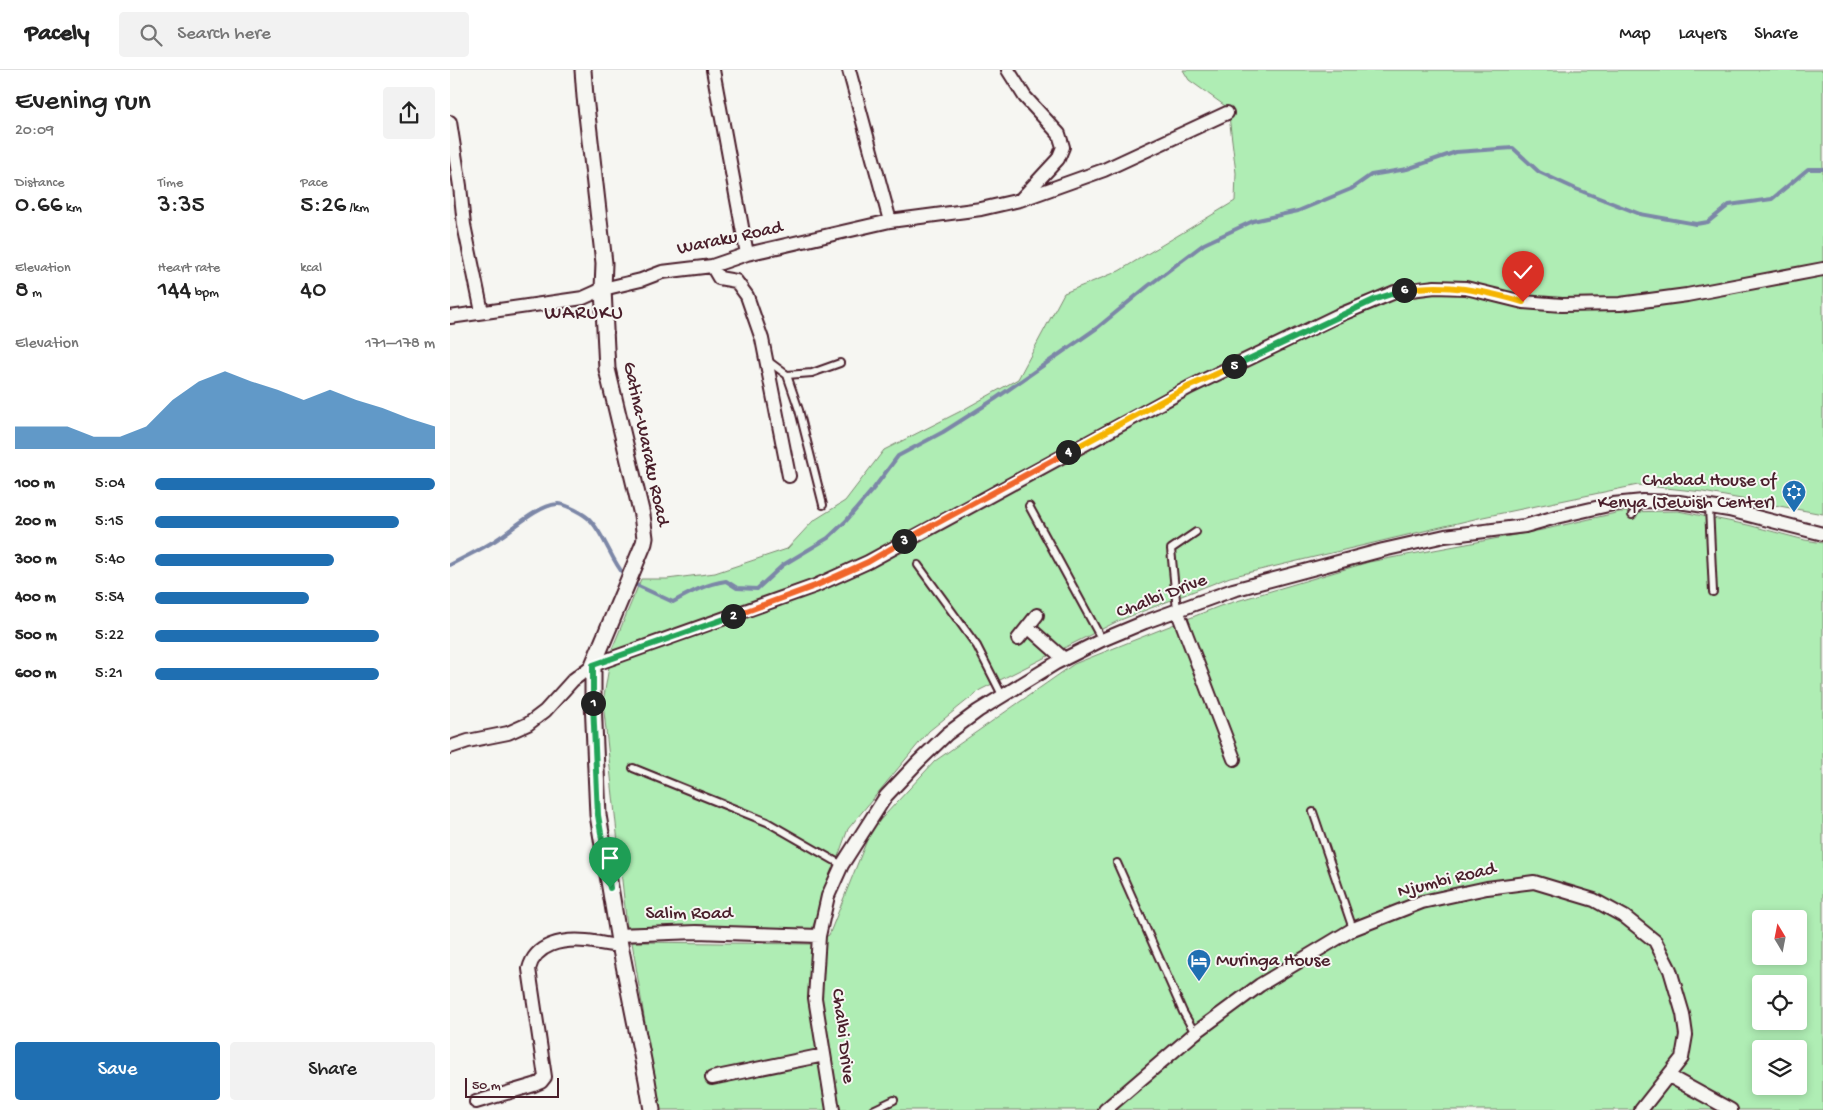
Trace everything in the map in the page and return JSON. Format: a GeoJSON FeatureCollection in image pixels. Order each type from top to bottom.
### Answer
{"type":"FeatureCollection","features":[{"type":"Feature","properties":{"kind":"street","name":"Gatina-Waraku Road"},"geometry":{"type":"LineString","coordinates":[[583,70],[604,263],[603,290],[608,369],[642,515],[645,538],[639,557],[593,665],[594,761],[598,815],[619,940]]}},
{"type":"Feature","properties":{"kind":"street"},"geometry":{"type":"LineString","coordinates":[[713,70],[747,254]]}},
{"type":"Feature","properties":{"kind":"street"},"geometry":{"type":"LineString","coordinates":[[850,70],[890,222]]}},
{"type":"Feature","properties":{"kind":"street"},"geometry":{"type":"LineString","coordinates":[[1008,70],[1025,97],[1059,134],[1063,147],[1058,159],[1020,200]]}},
{"type":"Feature","properties":{"kind":"street","name":"Waraku Road"},"geometry":{"type":"LineString","coordinates":[[450,317],[583,298],[662,272],[712,266],[747,254],[890,222],[981,209],[1020,200],[1104,170],[1227,113]]}},
{"type":"Feature","properties":{"kind":"street"},"geometry":{"type":"LineString","coordinates":[[450,122],[464,225],[482,312]]}},
{"type":"Feature","properties":{"kind":"street"},"geometry":{"type":"LineString","coordinates":[[712,266],[719,278],[736,281],[747,296],[767,360],[789,476]]}},
{"type":"Feature","properties":{"kind":"street"},"geometry":{"type":"LineString","coordinates":[[450,747],[468,741],[508,733],[528,724],[545,711],[573,680],[593,665],[815,586],[868,562],[1190,386],[1337,316],[1395,292],[1435,287],[1466,288],[1523,302],[1570,305],[1620,304],[1687,295],[1823,269]]}},
{"type":"Feature","properties":{"kind":"street","name":"Chalbi Drive"},"geometry":{"type":"LineString","coordinates":[[833,1110],[815,998],[818,936],[828,896],[842,865],[886,796],[947,734],[1002,696],[1064,659],[1102,640],[1233,590],[1383,550],[1445,536],[1525,526],[1614,504],[1643,501],[1679,502],[1729,510],[1823,534]]}},
{"type":"Feature","properties":{"kind":"street"},"geometry":{"type":"LineString","coordinates":[[1177,610],[1234,759]]}},
{"type":"Feature","properties":{"kind":"street"},"geometry":{"type":"LineString","coordinates":[[1018,639],[1037,615]]}},
{"type":"Feature","properties":{"kind":"street"},"geometry":{"type":"LineString","coordinates":[[1028,627],[1064,659]]}},
{"type":"Feature","properties":{"kind":"street","name":"Njumbi Road"},"geometry":{"type":"LineString","coordinates":[[1105,1110],[1195,1033],[1260,986],[1353,929],[1422,902],[1487,888],[1534,882],[1594,900],[1625,916],[1656,941],[1670,970],[1683,1014],[1686,1035],[1682,1058],[1640,1110]]}},
{"type":"Feature","properties":{"kind":"street","name":"Salim Road"},"geometry":{"type":"LineString","coordinates":[[476,1102],[534,1085],[541,1082],[545,1077],[529,969],[531,959],[539,951],[551,945],[585,941],[608,946],[619,940],[696,932],[818,936]]}},
{"type":"Feature","properties":{"kind":"street"},"geometry":{"type":"LineString","coordinates":[[619,940],[652,1110]]}},
{"type":"Feature","properties":{"kind":"street"},"geometry":{"type":"LineString","coordinates":[[712,1078],[824,1055]]}},
{"type":"Feature","properties":{"kind":"street"},"geometry":{"type":"LineString","coordinates":[[1669,1076],[1731,1110]]}},
{"type":"Feature","properties":{"kind":"lane"},"geometry":{"type":"LineString","coordinates":[[767,360],[787,375],[799,410],[823,506]]}},
{"type":"Feature","properties":{"kind":"lane"},"geometry":{"type":"LineString","coordinates":[[787,375],[812,373],[840,362]]}},
{"type":"Feature","properties":{"kind":"lane"},"geometry":{"type":"LineString","coordinates":[[1632,515],[1643,501]]}},
{"type":"Feature","properties":{"kind":"lane"},"geometry":{"type":"LineString","coordinates":[[1029,506],[1102,640]]}},
{"type":"Feature","properties":{"kind":"lane"},"geometry":{"type":"LineString","coordinates":[[1709,507],[1713,592]]}},
{"type":"Feature","properties":{"kind":"lane"},"geometry":{"type":"LineString","coordinates":[[1177,610],[1171,550],[1196,532]]}},
{"type":"Feature","properties":{"kind":"lane"},"geometry":{"type":"LineString","coordinates":[[918,565],[977,646],[1002,696]]}},
{"type":"Feature","properties":{"kind":"lane"},"geometry":{"type":"LineString","coordinates":[[633,768],[767,822],[842,865]]}},
{"type":"Feature","properties":{"kind":"lane"},"geometry":{"type":"LineString","coordinates":[[1313,812],[1353,929]]}},
{"type":"Feature","properties":{"kind":"lane"},"geometry":{"type":"LineString","coordinates":[[1117,863],[1183,1012],[1195,1033]]}},
{"type":"Feature","properties":{"kind":"lane"},"geometry":{"type":"LineString","coordinates":[[873,1110],[894,1100]]}},
{"type":"Feature","properties":{"kind":"green space"},"geometry":{"type":"Polygon","coordinates":[[[1183,70],[1823,70],[1823,514],[1703,492],[1638,485],[1483,517],[1230,577],[1118,621],[980,690],[929,731],[848,829],[812,929],[627,927],[603,702],[612,649],[641,579],[667,579],[715,573],[787,549],[813,521],[845,501],[884,450],[961,411],[1018,379],[1064,293],[1119,271],[1235,201],[1236,173],[1228,108],[1189,80],[1183,70]]]}},
{"type":"Feature","properties":{"kind":"green space"},"geometry":{"type":"Polygon","coordinates":[[[1678,511],[1823,543],[1823,1110],[659,1110],[632,942],[810,944],[829,935],[871,830],[935,761],[1074,664],[1220,606],[1369,562],[1542,530],[1620,512],[1678,511]]]}},
{"type":"Feature","properties":{"kind":"waterway"},"geometry":{"type":"LineString","coordinates":[[632,583],[673,602],[699,589],[726,581],[737,588],[757,589],[783,565],[828,538],[846,521],[898,456],[943,432],[995,399],[1097,328],[1148,286],[1204,244],[1253,221],[1298,211],[1351,189],[1371,175],[1407,169],[1456,152],[1513,148],[1539,172],[1576,189],[1640,214],[1696,224],[1708,222],[1729,205],[1772,199],[1808,169],[1823,169]]}},
{"type":"Feature","properties":{"kind":"waterway"},"geometry":{"type":"LineString","coordinates":[[450,565],[498,539],[540,510],[561,504],[575,510],[591,521],[625,576]]}},
{"type":"Feature","properties":{"kind":"place","name":"Chabad House of Kenya (Jewish Center)"},"geometry":{"type":"Point","coordinates":[1794,513]}},
{"type":"Feature","properties":{"kind":"place","name":"Muringa House"},"geometry":{"type":"Point","coordinates":[1199,982]}},
{"type":"Feature","properties":{"kind":"district","name":"WARUKU"},"geometry":{"type":"Point","coordinates":[584,314]}},
{"type":"Feature","properties":{"kind":"route"},"geometry":{"type":"LineString","coordinates":[[610,888],[598,815],[594,761],[593,665],[815,586],[868,562],[1190,386],[1376,299],[1411,288],[1435,287],[1466,288],[1523,302]]}}]}
